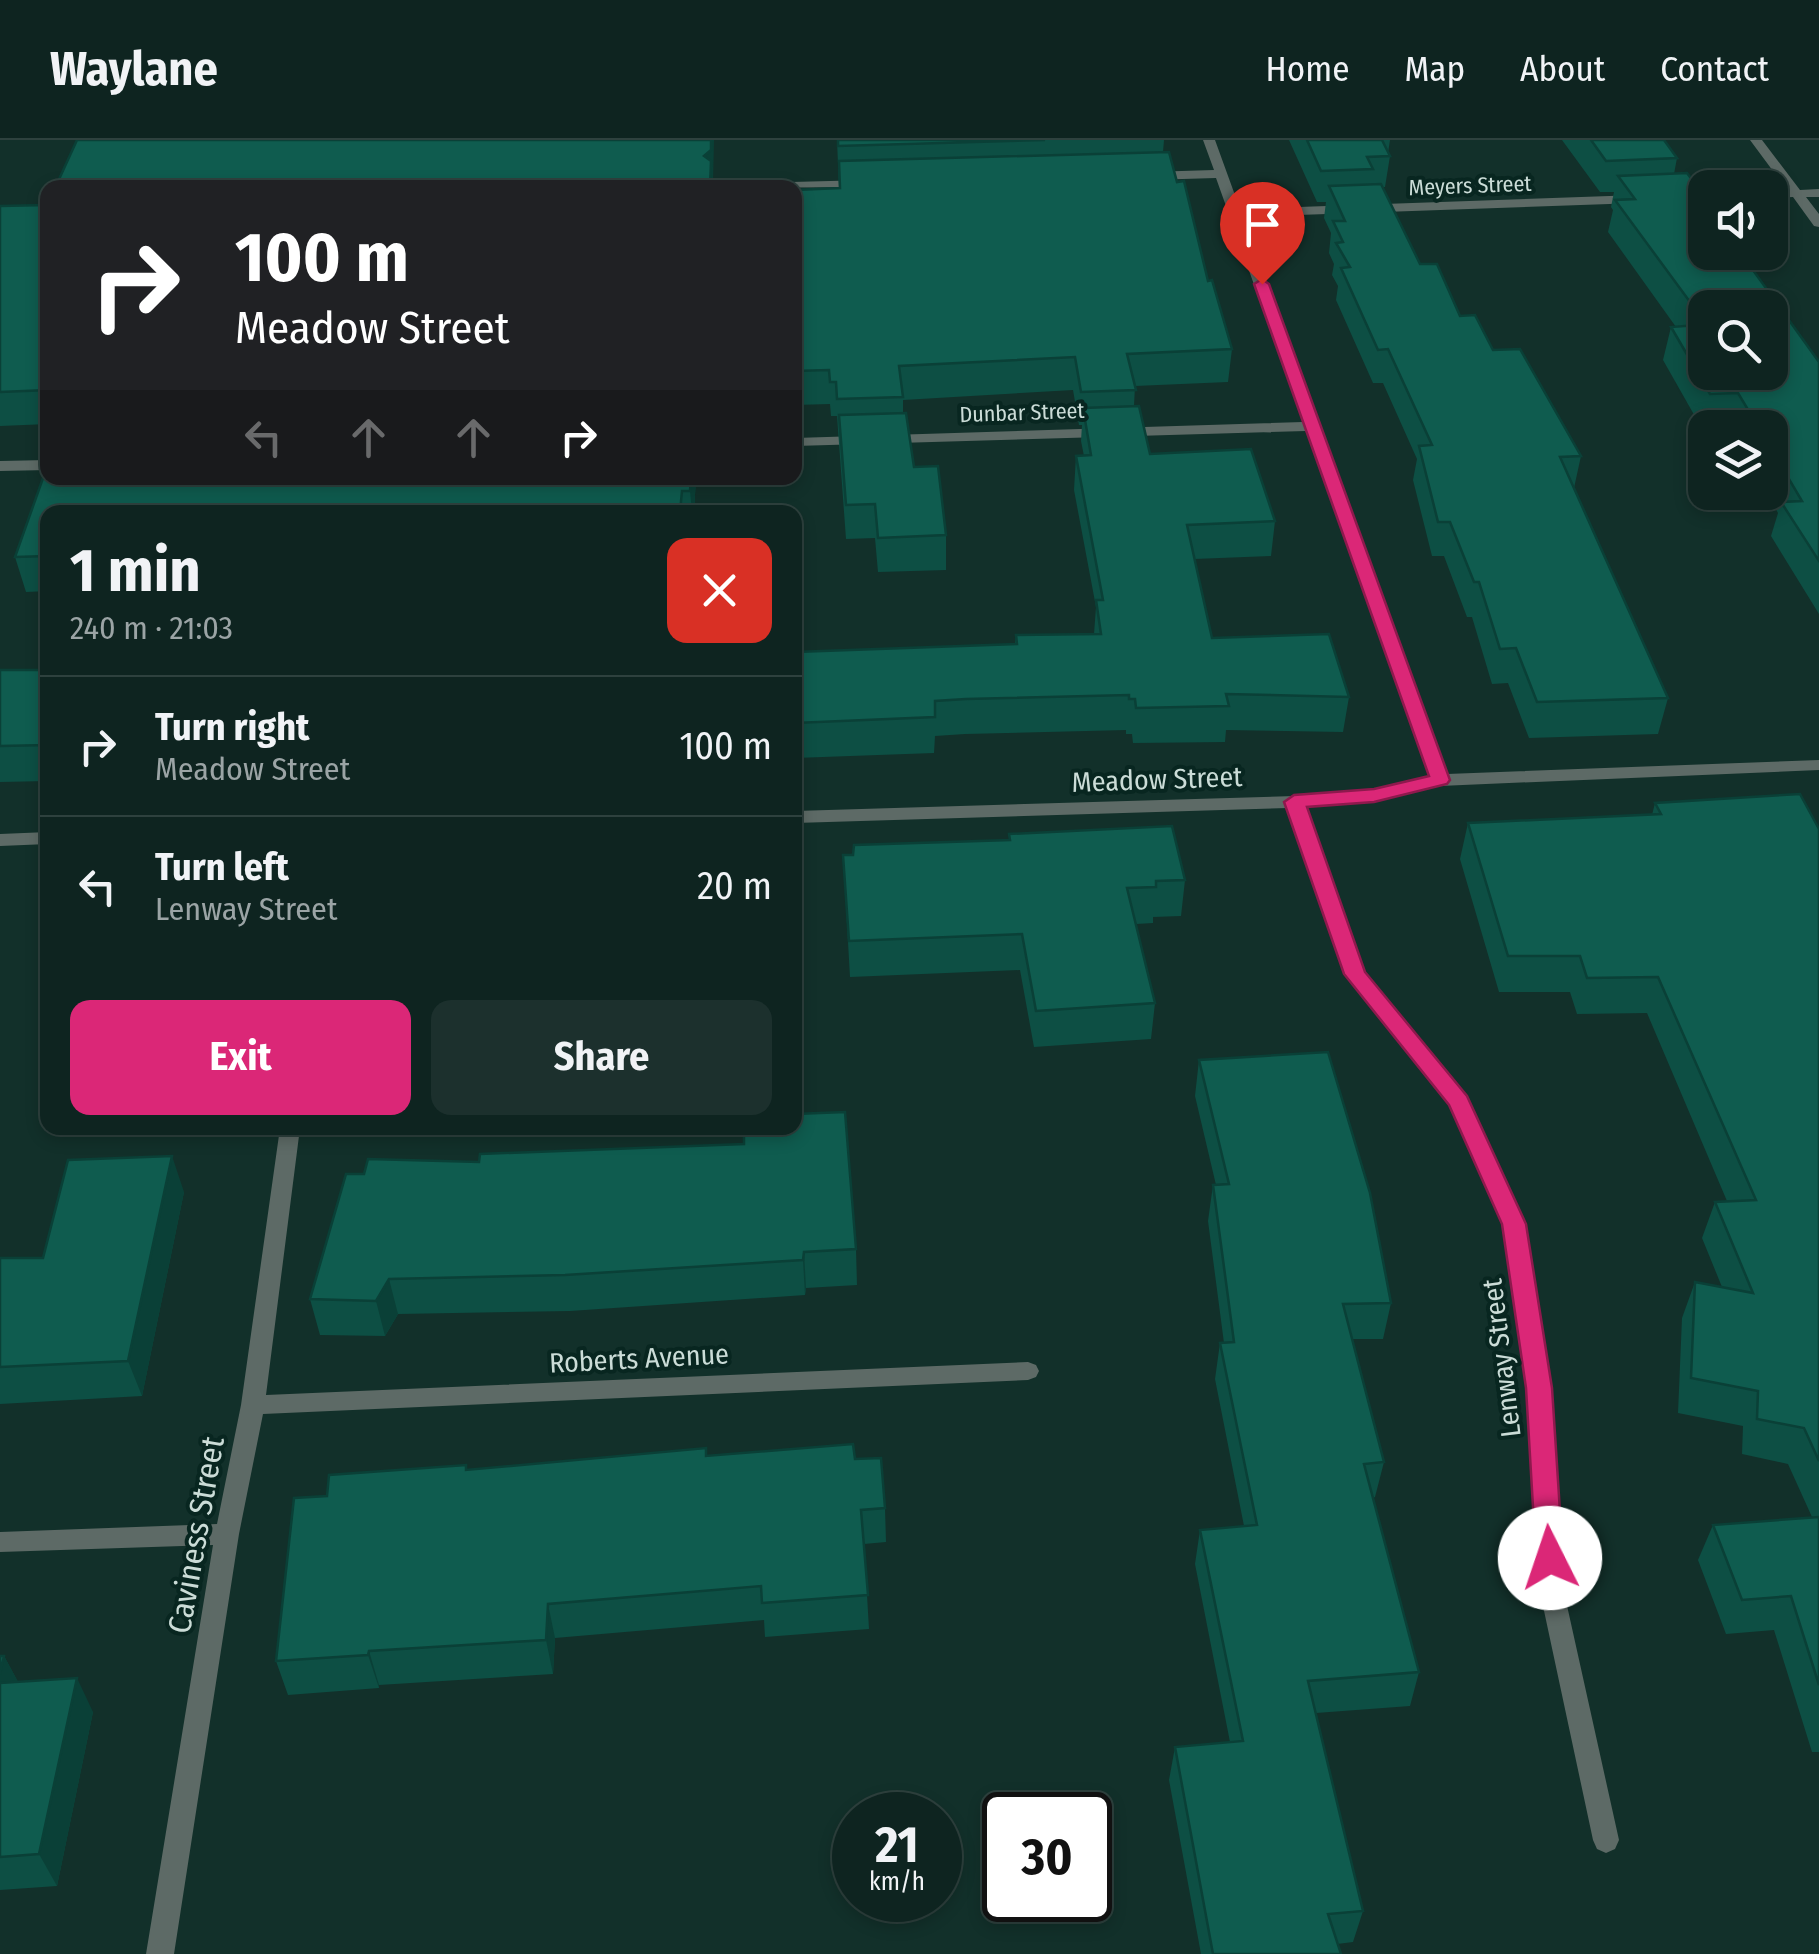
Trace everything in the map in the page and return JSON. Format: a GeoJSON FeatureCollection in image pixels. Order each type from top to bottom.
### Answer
{"type":"FeatureCollection","features":[{"type":"Feature","properties":{"kind":"street"},"geometry":{"type":"LineString","coordinates":[[1210,140],[1440,780]]}},
{"type":"Feature","properties":{"kind":"street"},"geometry":{"type":"LineString","coordinates":[[1756,140],[1819,223]]}},
{"type":"Feature","properties":{"kind":"street"},"geometry":{"type":"LineString","coordinates":[[1125,176],[1222,174]]}},
{"type":"Feature","properties":{"kind":"street"},"geometry":{"type":"LineString","coordinates":[[802,185],[872,183]]}},
{"type":"Feature","properties":{"kind":"street"},"geometry":{"type":"LineString","coordinates":[[1788,193],[1819,192]]}},
{"type":"Feature","properties":{"kind":"street","name":"Meyers Street"},"geometry":{"type":"LineString","coordinates":[[1238,213],[1646,198]]}},
{"type":"Feature","properties":{"kind":"street","name":"Dunbar Street"},"geometry":{"type":"LineString","coordinates":[[802,442],[1310,426]]}},
{"type":"Feature","properties":{"kind":"street"},"geometry":{"type":"LineString","coordinates":[[0,466],[40,465]]}},
{"type":"Feature","properties":{"kind":"street","name":"Meadow Street"},"geometry":{"type":"LineString","coordinates":[[802,818],[1294,802],[1374,795],[1440,780],[1819,764]]}},
{"type":"Feature","properties":{"kind":"street","name":"Lenway Street"},"geometry":{"type":"LineString","coordinates":[[1294,802],[1355,974],[1458,1102],[1514,1224],[1539,1388],[1552,1592],[1606,1840]]}},
{"type":"Feature","properties":{"kind":"street"},"geometry":{"type":"LineString","coordinates":[[0,840],[40,838]]}},
{"type":"Feature","properties":{"kind":"street","name":"Caviness Street"},"geometry":{"type":"LineString","coordinates":[[160,1954],[227,1534],[253,1405],[289,1135]]}},
{"type":"Feature","properties":{"kind":"street","name":"Roberts Avenue"},"geometry":{"type":"LineString","coordinates":[[253,1405],[1028,1371]]}},
{"type":"Feature","properties":{"kind":"street"},"geometry":{"type":"LineString","coordinates":[[0,1542],[227,1534]]}},
{"type":"Feature","properties":{"kind":"building"},"geometry":{"type":"Polygon","coordinates":[[[77,140],[711,140],[711,150],[704,156],[711,161],[710,180],[59,180],[77,140]]]}},
{"type":"Feature","properties":{"kind":"building"},"geometry":{"type":"Polygon","coordinates":[[[838,140],[1045,140],[838,146],[838,140]]]}},
{"type":"Feature","properties":{"kind":"building"},"geometry":{"type":"Polygon","coordinates":[[[1307,140],[1382,140],[1390,156],[1367,157],[1373,169],[1321,171],[1307,140]]]}},
{"type":"Feature","properties":{"kind":"building"},"geometry":{"type":"Polygon","coordinates":[[[1591,140],[1664,140],[1677,158],[1606,161],[1591,140]]]}},
{"type":"Feature","properties":{"kind":"building"},"geometry":{"type":"Polygon","coordinates":[[[1169,152],[1177,182],[1184,181],[1208,281],[1212,280],[1232,349],[1127,354],[1136,390],[1081,392],[1075,357],[899,366],[903,397],[837,399],[836,382],[830,382],[829,370],[802,371],[802,190],[840,188],[839,161],[1169,152]]]}},
{"type":"Feature","properties":{"kind":"building"},"geometry":{"type":"Polygon","coordinates":[[[1687,173],[1688,270],[1753,270],[1767,290],[1688,290],[1688,299],[1615,200],[1635,199],[1618,176],[1687,173]]]}},
{"type":"Feature","properties":{"kind":"building"},"geometry":{"type":"Polygon","coordinates":[[[1381,184],[1420,264],[1437,264],[1460,316],[1475,315],[1493,350],[1520,349],[1581,456],[1560,457],[1668,698],[1537,702],[1516,648],[1500,649],[1479,582],[1474,582],[1450,522],[1438,522],[1419,446],[1432,445],[1388,349],[1378,350],[1341,268],[1350,267],[1336,243],[1343,242],[1333,221],[1345,221],[1329,186],[1381,184]]]}},
{"type":"Feature","properties":{"kind":"building"},"geometry":{"type":"Polygon","coordinates":[[[40,205],[40,390],[0,392],[0,206],[40,205]]]}},
{"type":"Feature","properties":{"kind":"building"},"geometry":{"type":"Polygon","coordinates":[[[1788,319],[1819,362],[1819,561],[1786,510],[1788,502],[1802,501],[1788,477],[1788,410],[1748,410],[1738,393],[1710,394],[1708,390],[1788,390],[1788,319]]]}},
{"type":"Feature","properties":{"kind":"building"},"geometry":{"type":"Polygon","coordinates":[[[1688,326],[1688,356],[1671,327],[1688,326]]]}},
{"type":"Feature","properties":{"kind":"building"},"geometry":{"type":"Polygon","coordinates":[[[1139,406],[1150,454],[1251,449],[1275,521],[1187,525],[1212,638],[1329,634],[1349,697],[1226,694],[1229,706],[1136,708],[1135,699],[1129,699],[1129,695],[966,699],[935,701],[935,717],[802,723],[802,652],[1017,644],[1016,635],[1101,634],[1096,600],[1103,600],[1076,456],[1091,455],[1083,408],[1139,406]]]}},
{"type":"Feature","properties":{"kind":"building"},"geometry":{"type":"Polygon","coordinates":[[[906,413],[914,467],[938,466],[946,535],[878,538],[875,504],[846,505],[839,415],[906,413]]]}},
{"type":"Feature","properties":{"kind":"building"},"geometry":{"type":"Polygon","coordinates":[[[41,485],[690,485],[690,491],[682,491],[681,505],[40,505],[40,556],[15,557],[41,485]]]}},
{"type":"Feature","properties":{"kind":"building"},"geometry":{"type":"Polygon","coordinates":[[[0,670],[40,670],[40,745],[0,746],[0,670]]]}},
{"type":"Feature","properties":{"kind":"building"},"geometry":{"type":"Polygon","coordinates":[[[1800,794],[1819,829],[1819,1461],[1804,1428],[1757,1419],[1758,1391],[1691,1378],[1695,1282],[1753,1293],[1715,1202],[1756,1200],[1658,977],[1587,978],[1580,956],[1508,956],[1468,823],[1661,814],[1655,803],[1800,794]]]}},
{"type":"Feature","properties":{"kind":"building"},"geometry":{"type":"Polygon","coordinates":[[[1172,826],[1185,880],[1127,888],[1155,1003],[1036,1011],[1022,934],[849,941],[843,855],[853,855],[854,845],[1010,840],[1009,834],[1172,826]]]}},
{"type":"Feature","properties":{"kind":"building"},"geometry":{"type":"Polygon","coordinates":[[[1328,1052],[1370,1193],[1391,1303],[1343,1304],[1384,1462],[1364,1464],[1419,1672],[1308,1681],[1363,1911],[1328,1914],[1341,1954],[1213,1954],[1175,1747],[1243,1741],[1200,1530],[1257,1525],[1220,1343],[1234,1342],[1213,1185],[1229,1184],[1199,1060],[1328,1052]]]}},
{"type":"Feature","properties":{"kind":"building"},"geometry":{"type":"Polygon","coordinates":[[[845,1112],[856,1249],[804,1252],[803,1260],[565,1275],[389,1279],[376,1301],[310,1299],[346,1174],[364,1174],[368,1159],[479,1162],[480,1154],[744,1144],[744,1135],[802,1135],[802,1114],[845,1112]]]}},
{"type":"Feature","properties":{"kind":"building"},"geometry":{"type":"Polygon","coordinates":[[[172,1156],[128,1361],[0,1367],[0,1258],[43,1258],[68,1160],[172,1156]]]}},
{"type":"Feature","properties":{"kind":"building"},"geometry":{"type":"Polygon","coordinates":[[[853,1444],[855,1459],[881,1458],[885,1508],[861,1510],[868,1595],[762,1603],[761,1586],[548,1604],[546,1640],[276,1661],[294,1498],[327,1496],[329,1475],[466,1465],[466,1470],[706,1448],[706,1456],[853,1444]]]}},
{"type":"Feature","properties":{"kind":"building"},"geometry":{"type":"Polygon","coordinates":[[[1819,1517],[1819,1685],[1791,1596],[1742,1600],[1713,1525],[1819,1517]]]}},
{"type":"Feature","properties":{"kind":"building"},"geometry":{"type":"Polygon","coordinates":[[[77,1678],[39,1854],[0,1857],[0,1683],[77,1678]]]}},
{"type":"Feature","properties":{"kind":"route"},"geometry":{"type":"LineString","coordinates":[[1262,284],[1440,780],[1374,795],[1294,802],[1355,974],[1458,1102],[1514,1224],[1539,1388],[1550,1558]]}}]}
